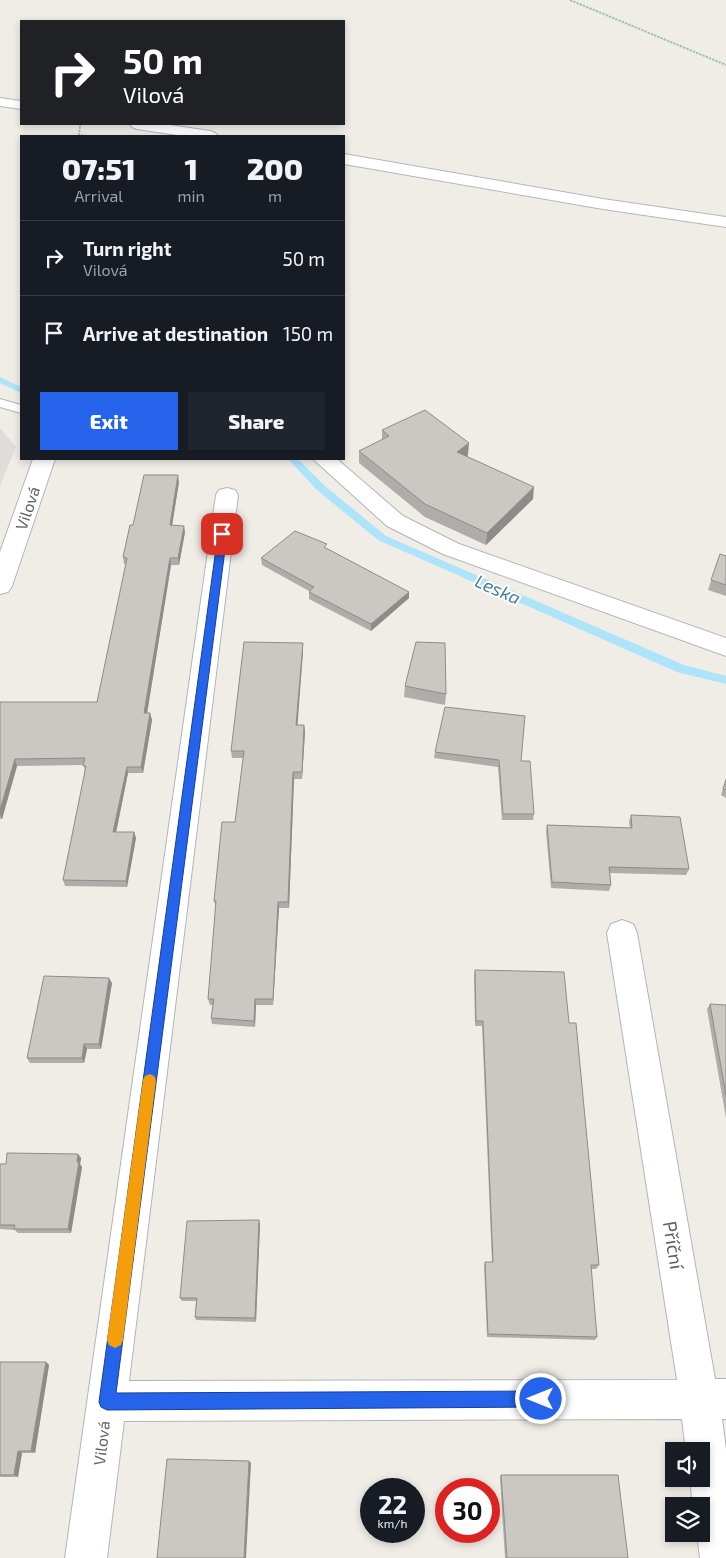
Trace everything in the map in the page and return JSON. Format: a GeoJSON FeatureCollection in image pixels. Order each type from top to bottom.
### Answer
{"type":"FeatureCollection","features":[{"type":"Feature","properties":{"kind":"street"},"geometry":{"type":"LineString","coordinates":[[0,102],[20,105]]}},
{"type":"Feature","properties":{"kind":"street"},"geometry":{"type":"LineString","coordinates":[[143,125],[204,135]]}},
{"type":"Feature","properties":{"kind":"street"},"geometry":{"type":"LineString","coordinates":[[345,159],[603,204],[726,222]]}},
{"type":"Feature","properties":{"kind":"street","name":"Vilová"},"geometry":{"type":"LineString","coordinates":[[0,586],[44,460]]}},
{"type":"Feature","properties":{"kind":"street"},"geometry":{"type":"LineString","coordinates":[[325,460],[395,520],[429,539],[451,549],[726,647]]}},
{"type":"Feature","properties":{"kind":"street","name":"Vilová"},"geometry":{"type":"LineString","coordinates":[[86,1558],[228,495]]}},
{"type":"Feature","properties":{"kind":"street","name":"Příční"},"geometry":{"type":"LineString","coordinates":[[622,933],[712,1399],[721,1558]]}},
{"type":"Feature","properties":{"kind":"street"},"geometry":{"type":"LineString","coordinates":[[107,1402],[712,1399]]}},
{"type":"Feature","properties":{"kind":"lane"},"geometry":{"type":"LineString","coordinates":[[0,403],[20,409]]}},
{"type":"Feature","properties":{"kind":"path"},"geometry":{"type":"LineString","coordinates":[[570,0],[726,65]]}},
{"type":"Feature","properties":{"kind":"shaded area"},"geometry":{"type":"Polygon","coordinates":[[[0,428],[16,447],[0,486],[0,428]]]}},
{"type":"Feature","properties":{"kind":"building"},"geometry":{"type":"Polygon","coordinates":[[[425,410],[469,443],[457,452],[534,487],[487,533],[425,504],[359,451],[389,436],[382,430],[425,410]]]}},
{"type":"Feature","properties":{"kind":"building"},"geometry":{"type":"Polygon","coordinates":[[[144,475],[178,475],[170,525],[184,526],[178,558],[170,558],[144,713],[150,713],[141,767],[127,767],[113,832],[134,832],[126,881],[63,880],[86,766],[83,766],[85,758],[15,759],[0,810],[0,702],[97,702],[127,558],[123,557],[130,525],[133,525],[144,475]]]}},
{"type":"Feature","properties":{"kind":"building"},"geometry":{"type":"Polygon","coordinates":[[[295,531],[327,544],[324,547],[409,592],[371,624],[309,592],[314,587],[261,558],[295,531]]]}},
{"type":"Feature","properties":{"kind":"building"},"geometry":{"type":"Polygon","coordinates":[[[720,554],[726,556],[726,585],[711,580],[720,554]]]}},
{"type":"Feature","properties":{"kind":"building"},"geometry":{"type":"Polygon","coordinates":[[[244,642],[303,643],[296,725],[304,725],[302,772],[293,772],[288,902],[278,902],[273,999],[255,999],[254,1021],[211,1018],[214,999],[208,999],[216,901],[214,901],[222,822],[235,822],[244,751],[231,751],[244,642]]]}},
{"type":"Feature","properties":{"kind":"building"},"geometry":{"type":"Polygon","coordinates":[[[416,642],[445,643],[446,694],[405,686],[416,642]]]}},
{"type":"Feature","properties":{"kind":"building"},"geometry":{"type":"Polygon","coordinates":[[[445,707],[525,716],[521,761],[530,761],[534,814],[503,814],[499,760],[435,752],[445,707]]]}},
{"type":"Feature","properties":{"kind":"building"},"geometry":{"type":"Polygon","coordinates":[[[631,815],[680,817],[689,869],[609,867],[611,885],[552,882],[547,825],[632,828],[631,815]]]}},
{"type":"Feature","properties":{"kind":"building"},"geometry":{"type":"Polygon","coordinates":[[[475,970],[564,972],[569,1023],[576,1023],[599,1265],[591,1265],[597,1337],[488,1334],[485,1262],[493,1262],[483,1021],[476,1021],[475,970]]]}},
{"type":"Feature","properties":{"kind":"building"},"geometry":{"type":"Polygon","coordinates":[[[44,976],[109,978],[99,1044],[84,1044],[82,1058],[27,1058],[44,976]]]}},
{"type":"Feature","properties":{"kind":"building"},"geometry":{"type":"Polygon","coordinates":[[[710,1004],[726,1005],[726,1095],[710,1004]]]}},
{"type":"Feature","properties":{"kind":"building"},"geometry":{"type":"Polygon","coordinates":[[[7,1153],[78,1154],[77,1162],[79,1162],[68,1229],[14,1229],[15,1225],[0,1225],[0,1164],[6,1164],[7,1153]]]}},
{"type":"Feature","properties":{"kind":"building"},"geometry":{"type":"Polygon","coordinates":[[[259,1220],[255,1318],[195,1317],[197,1298],[180,1298],[187,1221],[259,1220]]]}},
{"type":"Feature","properties":{"kind":"building"},"geometry":{"type":"Polygon","coordinates":[[[0,1362],[46,1362],[31,1451],[18,1451],[14,1475],[0,1475],[0,1362]]]}},
{"type":"Feature","properties":{"kind":"building"},"geometry":{"type":"Polygon","coordinates":[[[167,1459],[249,1461],[244,1558],[157,1558],[167,1459]]]}},
{"type":"Feature","properties":{"kind":"building"},"geometry":{"type":"Polygon","coordinates":[[[501,1475],[618,1475],[628,1558],[507,1558],[501,1475]]]}},
{"type":"Feature","properties":{"kind":"waterway","name":"Leska"},"geometry":{"type":"LineString","coordinates":[[0,380],[20,390]]}},
{"type":"Feature","properties":{"kind":"waterway","name":"Leska"},"geometry":{"type":"LineString","coordinates":[[294,460],[321,488],[382,538],[681,669],[726,680]]}},
{"type":"Feature","properties":{"kind":"slow traffic"},"geometry":{"type":"LineString","coordinates":[[115,1340],[150,1080]]}},
{"type":"Feature","properties":{"kind":"route"},"geometry":{"type":"LineString","coordinates":[[222,534],[107,1402],[541,1399]]}}]}
